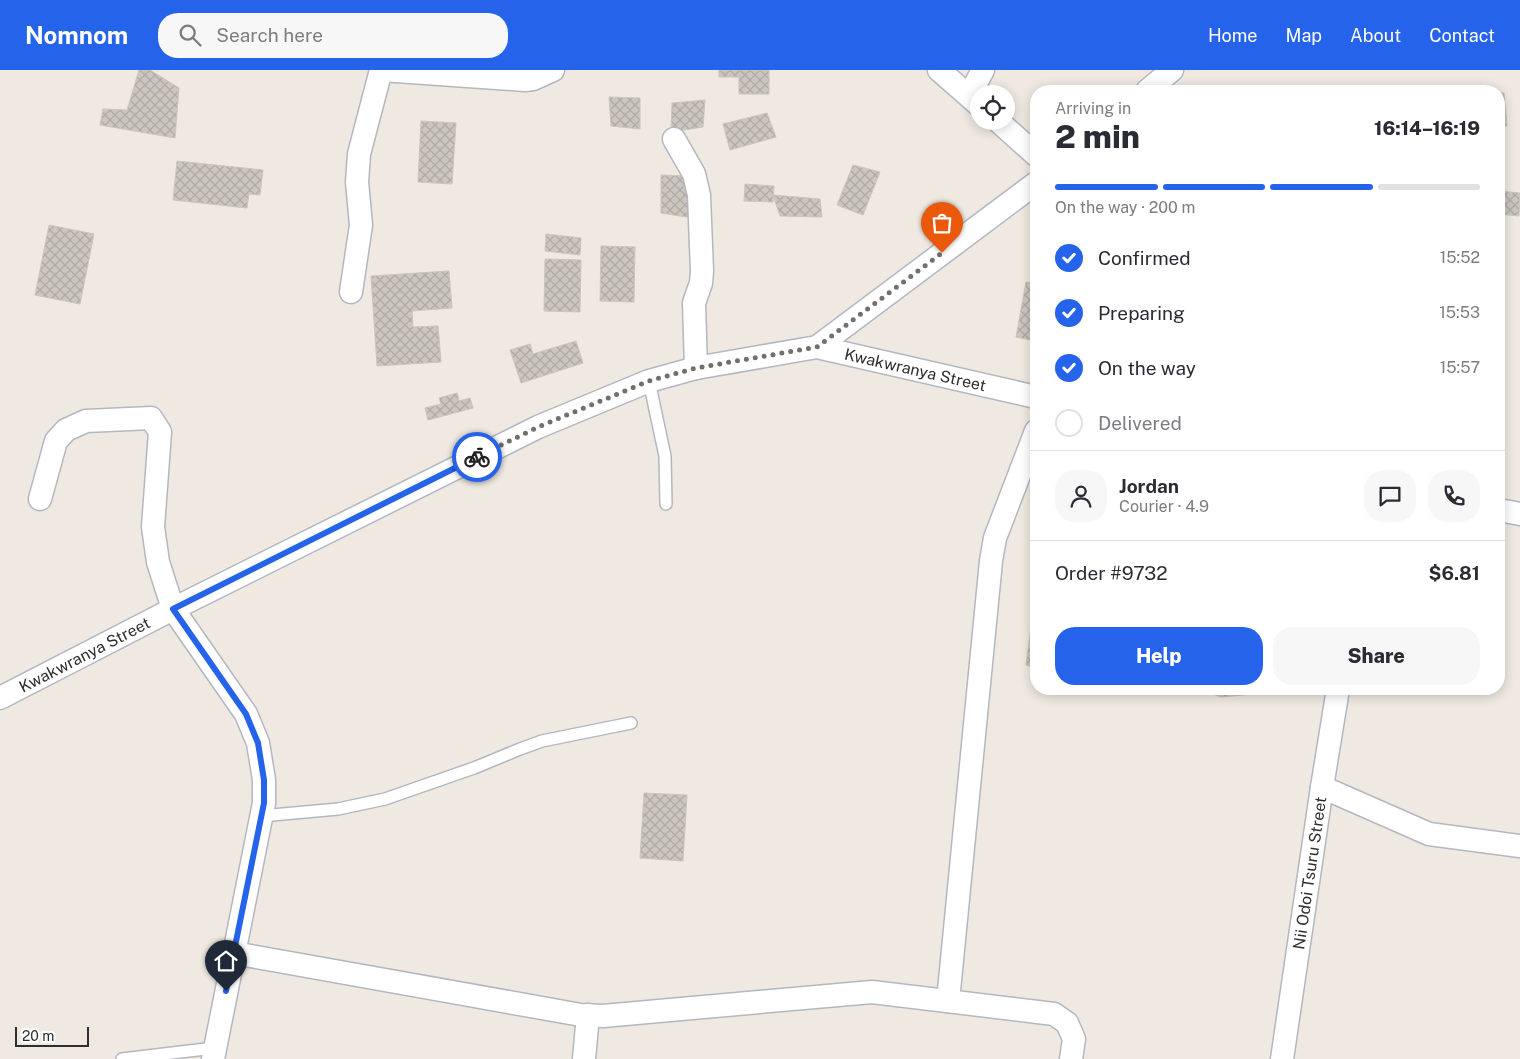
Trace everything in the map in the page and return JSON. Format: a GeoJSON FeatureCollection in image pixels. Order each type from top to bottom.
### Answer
{"type":"FeatureCollection","features":[{"type":"Feature","properties":{"kind":"street"},"geometry":{"type":"LineString","coordinates":[[351,292],[360,225],[357,182],[359,154],[382,70],[525,80],[533,79],[553,70]]}},
{"type":"Feature","properties":{"kind":"street"},"geometry":{"type":"LineString","coordinates":[[939,70],[970,97]]}},
{"type":"Feature","properties":{"kind":"street"},"geometry":{"type":"LineString","coordinates":[[978,85],[983,70]]}},
{"type":"Feature","properties":{"kind":"street"},"geometry":{"type":"LineString","coordinates":[[1154,85],[1172,70]]}},
{"type":"Feature","properties":{"kind":"street"},"geometry":{"type":"LineString","coordinates":[[1008,130],[1030,150]]}},
{"type":"Feature","properties":{"kind":"street"},"geometry":{"type":"LineString","coordinates":[[674,140],[694,174],[699,194],[702,271],[701,283],[694,303],[696,368]]}},
{"type":"Feature","properties":{"kind":"street"},"geometry":{"type":"LineString","coordinates":[[817,347],[1030,187]]}},
{"type":"Feature","properties":{"kind":"street","name":"Kwakwranya Street"},"geometry":{"type":"LineString","coordinates":[[0,698],[173,609],[538,427],[649,381],[696,368],[817,347],[1030,396]]}},
{"type":"Feature","properties":{"kind":"street"},"geometry":{"type":"LineString","coordinates":[[40,500],[56,441],[66,430],[86,421],[151,418],[160,432],[153,527],[158,562],[173,609],[246,714],[258,743],[264,780],[262,816],[214,1054]]}},
{"type":"Feature","properties":{"kind":"street"},"geometry":{"type":"LineString","coordinates":[[948,1001],[992,561],[996,538],[1030,447]]}},
{"type":"Feature","properties":{"kind":"street"},"geometry":{"type":"LineString","coordinates":[[1505,511],[1520,514]]}},
{"type":"Feature","properties":{"kind":"street","name":"Nii Odoi Tsuru Street"},"geometry":{"type":"LineString","coordinates":[[1282,1059],[1337,695]]}},
{"type":"Feature","properties":{"kind":"street"},"geometry":{"type":"LineString","coordinates":[[1322,787],[1429,834],[1520,846]]}},
{"type":"Feature","properties":{"kind":"street"},"geometry":{"type":"LineString","coordinates":[[234,953],[588,1015],[603,1016],[872,992],[1054,1014],[1067,1023],[1074,1039],[1071,1059]]}},
{"type":"Feature","properties":{"kind":"street"},"geometry":{"type":"LineString","coordinates":[[584,1059],[588,1015]]}},
{"type":"Feature","properties":{"kind":"lane"},"geometry":{"type":"LineString","coordinates":[[649,381],[665,456],[666,504]]}},
{"type":"Feature","properties":{"kind":"lane"},"geometry":{"type":"LineString","coordinates":[[262,816],[338,809],[385,799],[474,768],[542,741],[631,723]]}},
{"type":"Feature","properties":{"kind":"lane"},"geometry":{"type":"LineString","coordinates":[[122,1059],[214,1054]]}},
{"type":"Feature","properties":{"kind":"building"},"geometry":{"type":"Polygon","coordinates":[[[139,70],[150,70],[179,88],[175,138],[100,125],[103,109],[127,110],[139,70]]]}},
{"type":"Feature","properties":{"kind":"building"},"geometry":{"type":"Polygon","coordinates":[[[719,70],[769,70],[769,94],[739,94],[739,77],[719,77],[719,70]]]}},
{"type":"Feature","properties":{"kind":"building"},"geometry":{"type":"Polygon","coordinates":[[[609,97],[640,98],[640,129],[611,126],[609,97]]]}},
{"type":"Feature","properties":{"kind":"building"},"geometry":{"type":"Polygon","coordinates":[[[705,100],[703,127],[671,132],[672,103],[705,100]]]}},
{"type":"Feature","properties":{"kind":"building"},"geometry":{"type":"Polygon","coordinates":[[[1505,104],[1507,126],[1505,126],[1505,104]]]}},
{"type":"Feature","properties":{"kind":"building"},"geometry":{"type":"Polygon","coordinates":[[[767,113],[776,137],[730,150],[723,124],[767,113]]]}},
{"type":"Feature","properties":{"kind":"building"},"geometry":{"type":"Polygon","coordinates":[[[421,121],[456,123],[452,184],[418,182],[421,121]]]}},
{"type":"Feature","properties":{"kind":"building"},"geometry":{"type":"Polygon","coordinates":[[[177,161],[263,170],[260,195],[249,194],[247,208],[173,200],[177,161]]]}},
{"type":"Feature","properties":{"kind":"building"},"geometry":{"type":"Polygon","coordinates":[[[853,165],[880,172],[863,215],[837,205],[853,165]]]}},
{"type":"Feature","properties":{"kind":"building"},"geometry":{"type":"Polygon","coordinates":[[[661,175],[690,176],[693,218],[661,213],[661,175]]]}},
{"type":"Feature","properties":{"kind":"building"},"geometry":{"type":"Polygon","coordinates":[[[745,184],[774,186],[773,202],[744,201],[745,184]]]}},
{"type":"Feature","properties":{"kind":"building"},"geometry":{"type":"Polygon","coordinates":[[[1505,192],[1520,193],[1519,216],[1505,215],[1505,192]]]}},
{"type":"Feature","properties":{"kind":"building"},"geometry":{"type":"Polygon","coordinates":[[[773,195],[820,199],[822,217],[780,216],[773,195]]]}},
{"type":"Feature","properties":{"kind":"building"},"geometry":{"type":"Polygon","coordinates":[[[49,225],[94,234],[80,304],[35,295],[49,225]]]}},
{"type":"Feature","properties":{"kind":"building"},"geometry":{"type":"Polygon","coordinates":[[[546,234],[581,238],[580,255],[545,251],[546,234]]]}},
{"type":"Feature","properties":{"kind":"building"},"geometry":{"type":"Polygon","coordinates":[[[601,246],[635,247],[634,302],[600,301],[601,246]]]}},
{"type":"Feature","properties":{"kind":"building"},"geometry":{"type":"Polygon","coordinates":[[[545,259],[581,260],[580,312],[544,311],[545,259]]]}},
{"type":"Feature","properties":{"kind":"building"},"geometry":{"type":"Polygon","coordinates":[[[449,271],[452,308],[412,311],[413,327],[438,326],[441,362],[377,366],[371,276],[449,271]]]}},
{"type":"Feature","properties":{"kind":"building"},"geometry":{"type":"Polygon","coordinates":[[[1026,282],[1030,283],[1030,340],[1016,337],[1026,282]]]}},
{"type":"Feature","properties":{"kind":"building"},"geometry":{"type":"Polygon","coordinates":[[[576,341],[583,363],[521,383],[510,350],[530,344],[533,354],[576,341]]]}},
{"type":"Feature","properties":{"kind":"building"},"geometry":{"type":"Polygon","coordinates":[[[457,393],[459,401],[470,398],[473,408],[428,420],[425,408],[441,404],[439,398],[457,393]]]}},
{"type":"Feature","properties":{"kind":"building"},"geometry":{"type":"Polygon","coordinates":[[[1030,635],[1030,666],[1026,665],[1030,635]]]}},
{"type":"Feature","properties":{"kind":"building"},"geometry":{"type":"Polygon","coordinates":[[[1216,695],[1244,695],[1221,697],[1216,695]]]}},
{"type":"Feature","properties":{"kind":"building"},"geometry":{"type":"Polygon","coordinates":[[[644,793],[687,795],[683,861],[640,858],[644,793]]]}},
{"type":"Feature","properties":{"kind":"way so far"},"geometry":{"type":"LineString","coordinates":[[477,457],[538,427],[649,381],[696,368],[817,347],[942,253]]}},
{"type":"Feature","properties":{"kind":"route"},"geometry":{"type":"LineString","coordinates":[[226,991],[264,803],[264,780],[258,743],[246,714],[173,609],[477,457]]}}]}
